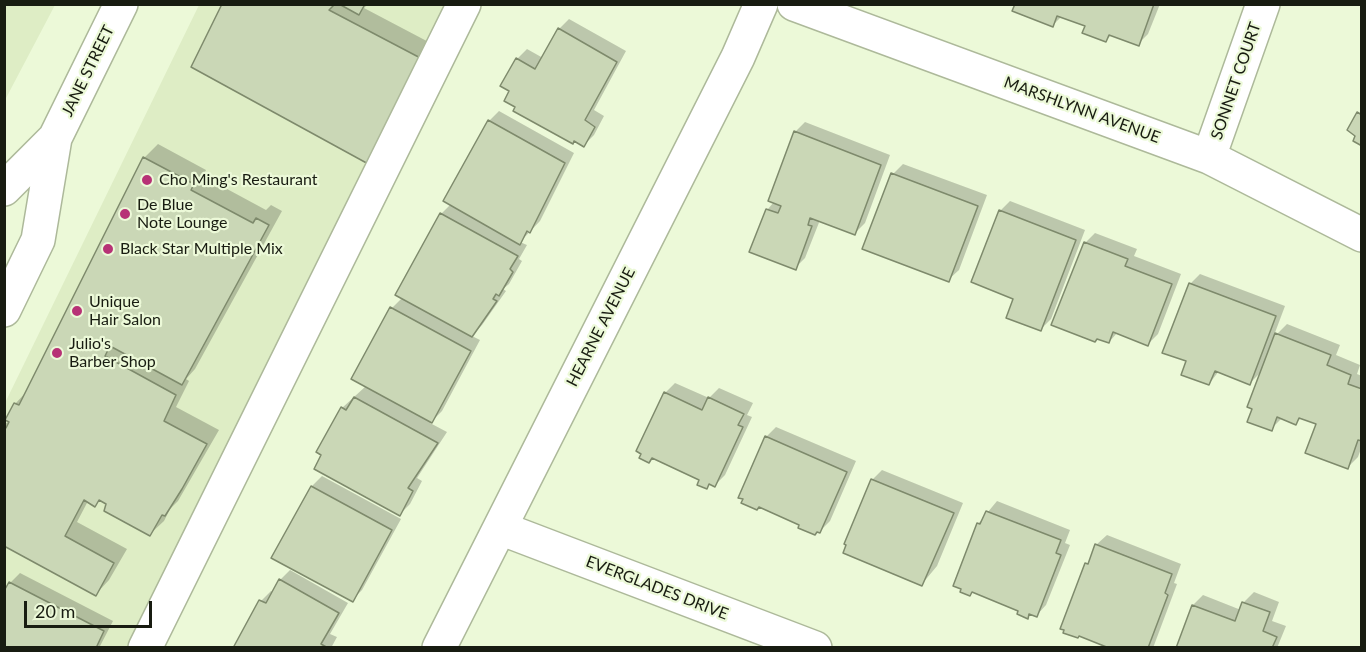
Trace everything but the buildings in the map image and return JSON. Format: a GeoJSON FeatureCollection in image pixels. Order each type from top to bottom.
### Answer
{"type":"FeatureCollection","features":[{"type":"Feature","properties":{"kind":"street"},"geometry":{"type":"LineString","coordinates":[[146,648],[464,4]]}},
{"type":"Feature","properties":{"kind":"street","name":"HEARNE AVENUE"},"geometry":{"type":"LineString","coordinates":[[439,648],[738,57],[761,4]]}},
{"type":"Feature","properties":{"kind":"street","name":"MARSHLYNN AVENUE"},"geometry":{"type":"LineString","coordinates":[[794,4],[1209,157],[1362,234]]}},
{"type":"Feature","properties":{"kind":"street","name":"SONNET COURT"},"geometry":{"type":"LineString","coordinates":[[1209,157],[1263,4]]}},
{"type":"Feature","properties":{"kind":"street","name":"JANE STREET"},"geometry":{"type":"LineString","coordinates":[[4,310],[38,240],[55,138],[117,6]]}},
{"type":"Feature","properties":{"kind":"street","name":"JANE STREET"},"geometry":{"type":"LineString","coordinates":[[4,189],[55,138]]}},
{"type":"Feature","properties":{"kind":"street","name":"EVERGLADES DRIVE"},"geometry":{"type":"LineString","coordinates":[[500,528],[815,648]]}},
{"type":"Feature","properties":{"kind":"shaded area"},"geometry":{"type":"Polygon","coordinates":[[[4,5],[55,5],[5,100],[4,5]]]}},
{"type":"Feature","properties":{"kind":"shaded area"},"geometry":{"type":"Polygon","coordinates":[[[199,5],[480,5],[158,647],[5,647],[4,405],[199,5]]]}},
{"type":"Feature","properties":{"kind":"place","name":"Cho Ming's Restaurant"},"geometry":{"type":"Point","coordinates":[147,180]}},
{"type":"Feature","properties":{"kind":"place","name":"De Blue Note Lounge"},"geometry":{"type":"Point","coordinates":[125,214]}},
{"type":"Feature","properties":{"kind":"place","name":"Black Star Multiple Mix"},"geometry":{"type":"Point","coordinates":[108,249]}},
{"type":"Feature","properties":{"kind":"place","name":"Unique Hair Salon"},"geometry":{"type":"Point","coordinates":[77,311]}},
{"type":"Feature","properties":{"kind":"place","name":"Julio's Barber Shop"},"geometry":{"type":"Point","coordinates":[57,353]}}]}
